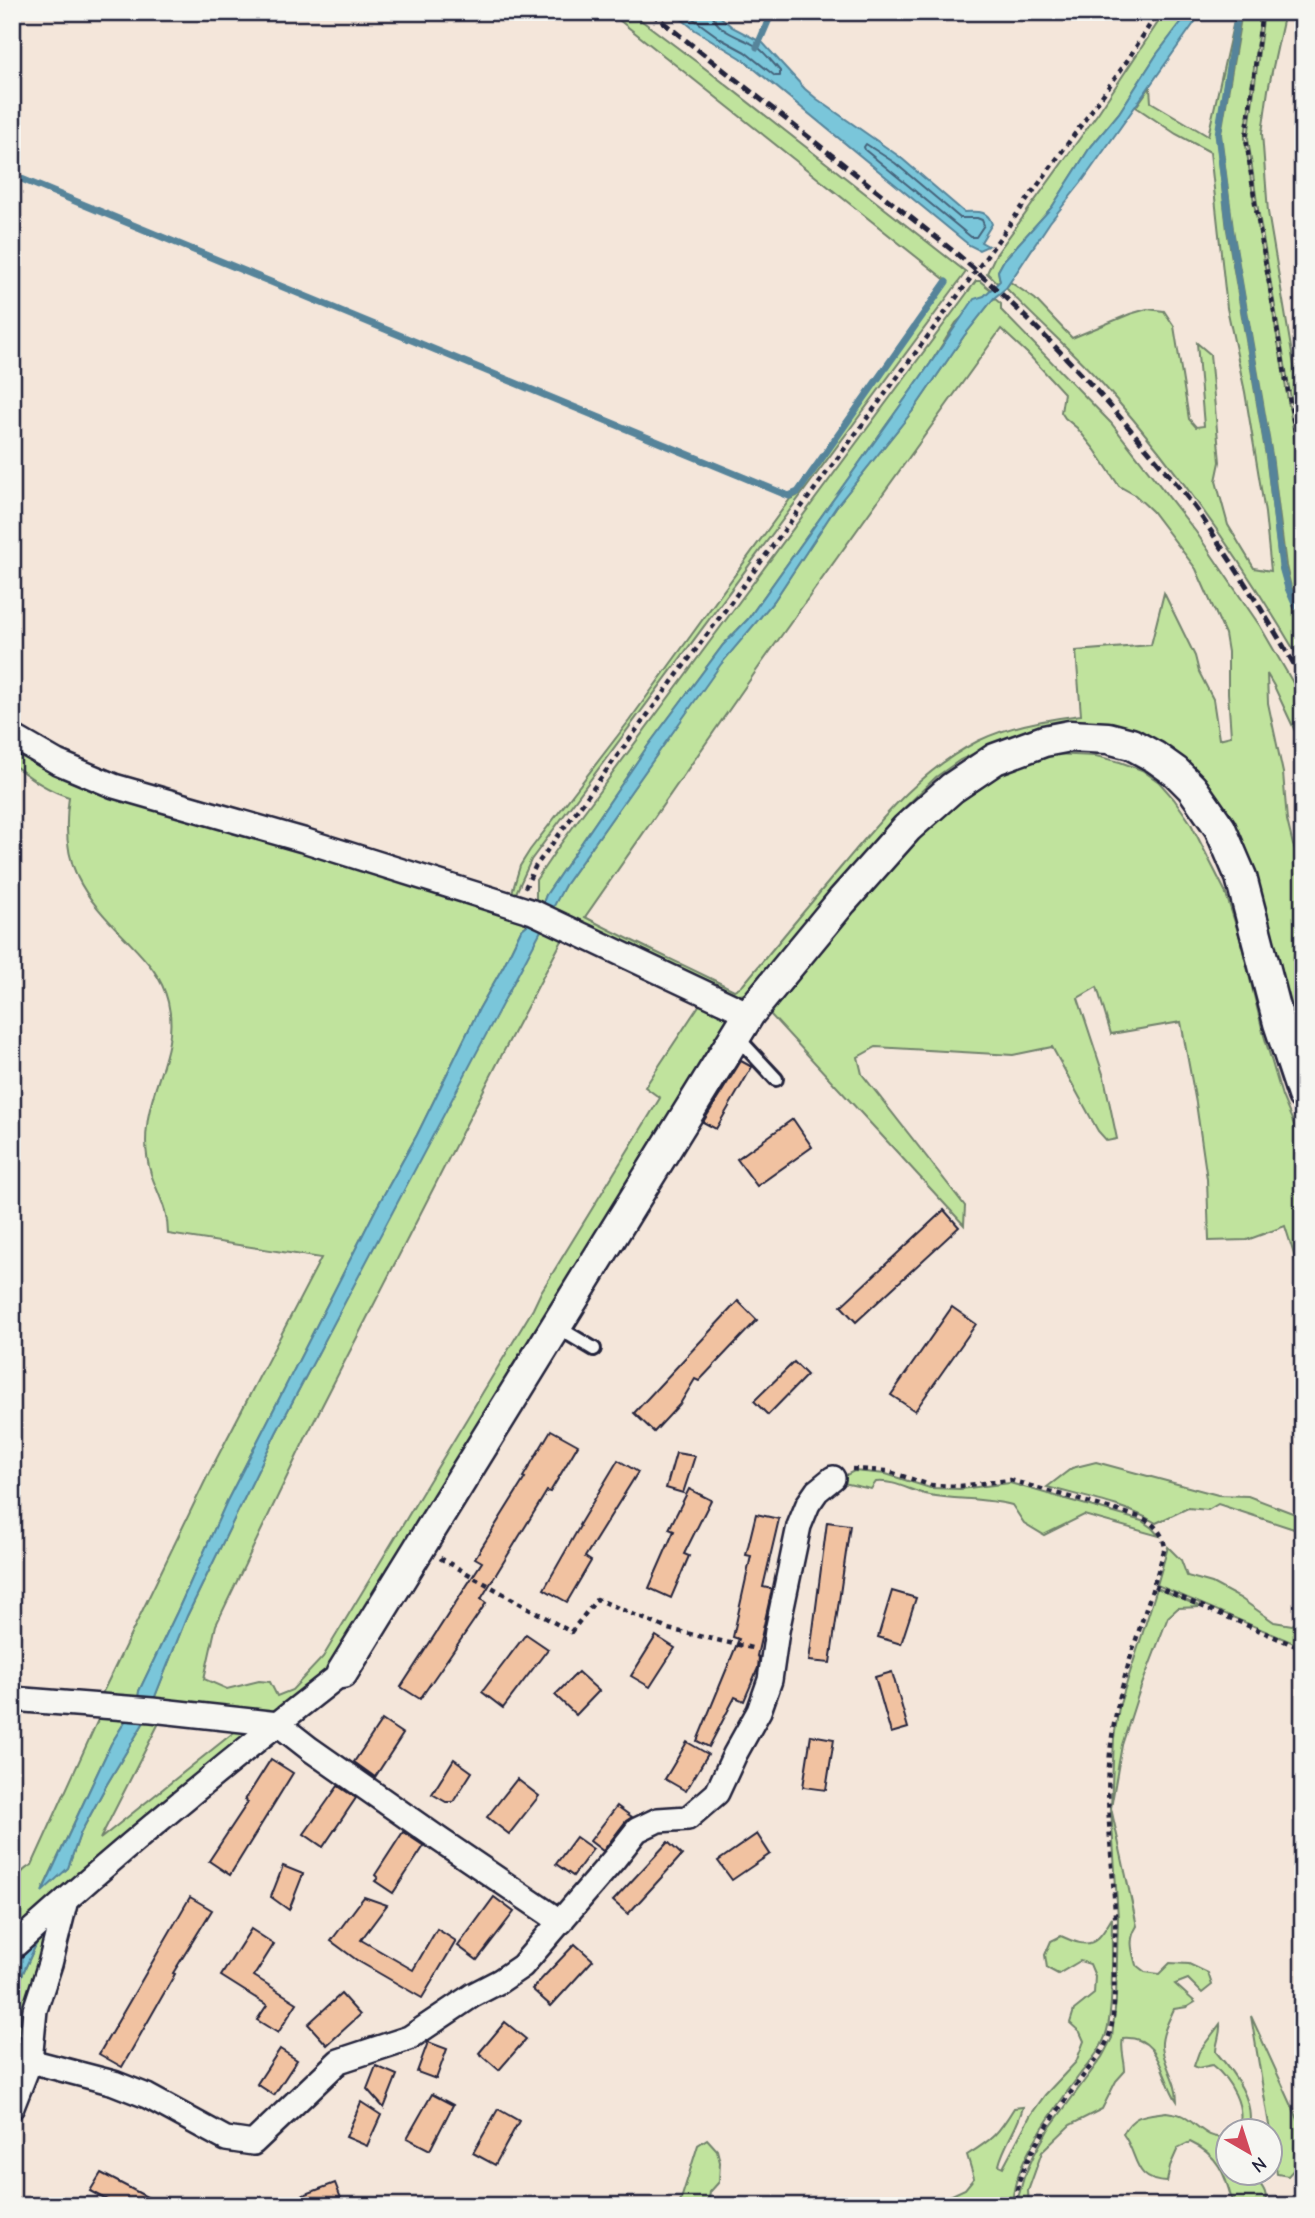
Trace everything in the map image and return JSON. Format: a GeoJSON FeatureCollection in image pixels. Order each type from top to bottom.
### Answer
{"type":"FeatureCollection","features":[{"type":"Feature","properties":{"kind":"street"},"geometry":{"type":"LineString","coordinates":[[12,736],[57,762],[114,786],[303,840],[536,914],[743,1025]]}},
{"type":"Feature","properties":{"kind":"street"},"geometry":{"type":"LineString","coordinates":[[12,1948],[66,1900],[342,1673],[743,1025],[877,860],[907,828],[952,788],[995,759],[1018,749],[1070,736],[1108,737],[1131,744],[1176,772],[1192,788],[1220,828],[1241,877],[1279,1023],[1303,1095]]}},
{"type":"Feature","properties":{"kind":"street"},"geometry":{"type":"LineString","coordinates":[[30,2061],[114,2083],[147,2096],[226,2139],[253,2143],[339,2061],[409,2038],[522,1966],[637,1829],[658,1820],[688,1818],[717,1793],[759,1711],[770,1680],[799,1526],[812,1497],[833,1478]]}},
{"type":"Feature","properties":{"kind":"street"},"geometry":{"type":"LineString","coordinates":[[12,1699],[152,1710],[278,1724],[429,1833],[561,1922]]}},
{"type":"Feature","properties":{"kind":"street"},"geometry":{"type":"LineString","coordinates":[[12,2107],[30,2061],[35,2010],[66,1900]]}},
{"type":"Feature","properties":{"kind":"lane"},"geometry":{"type":"LineString","coordinates":[[743,1025],[776,1079]]}},
{"type":"Feature","properties":{"kind":"lane"},"geometry":{"type":"LineString","coordinates":[[556,1327],[594,1349]]}},
{"type":"Feature","properties":{"kind":"path"},"geometry":{"type":"LineString","coordinates":[[536,914],[524,890],[535,867],[976,271],[1125,64],[1158,12]]}},
{"type":"Feature","properties":{"kind":"path"},"geometry":{"type":"LineString","coordinates":[[1262,12],[1246,138],[1303,477]]}},
{"type":"Feature","properties":{"kind":"path"},"geometry":{"type":"LineString","coordinates":[[833,1478],[853,1468],[887,1471],[930,1485],[960,1486],[1010,1480],[1143,1518],[1162,1534],[1165,1547],[1116,1707],[1111,1738],[1108,1808],[1115,1918],[1113,2000],[1109,2037],[1036,2146],[1021,2176],[1016,2206]]}},
{"type":"Feature","properties":{"kind":"path"},"geometry":{"type":"LineString","coordinates":[[421,1546],[571,1632],[597,1600],[668,1629],[773,1653]]}},
{"type":"Feature","properties":{"kind":"path"},"geometry":{"type":"LineString","coordinates":[[1154,1586],[1303,1649]]}},
{"type":"Feature","properties":{"kind":"green space"},"geometry":{"type":"Polygon","coordinates":[[[609,12],[630,12],[966,272],[531,860],[516,893],[511,896],[520,866],[530,850],[629,721],[790,499],[797,496],[948,282],[609,12]]]}},
{"type":"Feature","properties":{"kind":"green space"},"geometry":{"type":"Polygon","coordinates":[[[1165,12],[1189,12],[1157,54],[1119,113],[1089,149],[1052,207],[1004,260],[998,271],[1000,281],[997,283],[987,273],[995,256],[1098,113],[1165,12]]]}},
{"type":"Feature","properties":{"kind":"green space"},"geometry":{"type":"Polygon","coordinates":[[[1236,12],[1216,134],[1227,230],[1266,456],[1280,567],[1286,589],[1295,608],[1303,616],[1303,665],[1236,558],[1162,455],[1096,377],[1006,288],[1010,282],[1035,299],[1072,338],[1147,309],[1164,311],[1174,326],[1189,419],[1196,427],[1204,426],[1197,343],[1210,354],[1220,462],[1216,481],[1228,525],[1254,568],[1271,571],[1265,513],[1245,392],[1227,308],[1210,152],[1176,134],[1136,107],[1150,87],[1151,102],[1208,136],[1236,12]]]}},
{"type":"Feature","properties":{"kind":"green space"},"geometry":{"type":"Polygon","coordinates":[[[1242,12],[1261,12],[1245,138],[1303,487],[1303,608],[1291,587],[1286,566],[1272,455],[1233,229],[1221,134],[1242,12]]]}},
{"type":"Feature","properties":{"kind":"green space"},"geometry":{"type":"Polygon","coordinates":[[[1264,12],[1285,12],[1268,90],[1262,133],[1268,212],[1303,419],[1303,468],[1248,138],[1264,12]]]}},
{"type":"Feature","properties":{"kind":"green space"},"geometry":{"type":"Polygon","coordinates":[[[976,281],[991,290],[956,323],[930,364],[748,619],[723,645],[647,747],[546,895],[541,908],[536,904],[536,880],[559,846],[976,281]]]}},
{"type":"Feature","properties":{"kind":"green space"},"geometry":{"type":"Polygon","coordinates":[[[994,298],[1001,304],[1001,310],[1111,423],[1196,532],[1260,626],[1303,700],[1303,748],[1267,674],[1268,703],[1283,773],[1287,820],[1293,845],[1303,867],[1303,1064],[1234,828],[1197,770],[1181,758],[1036,730],[1011,736],[960,760],[936,777],[892,820],[757,988],[745,994],[734,996],[549,913],[565,885],[721,663],[774,601],[836,507],[915,408],[964,336],[994,298]],[[1001,329],[761,664],[585,917],[734,990],[743,985],[872,830],[904,796],[938,766],[978,741],[1002,731],[1081,715],[1076,651],[1151,645],[1164,593],[1213,699],[1219,739],[1231,736],[1225,634],[1196,569],[1152,511],[1135,495],[1119,486],[1095,450],[1065,418],[1061,412],[1064,393],[1001,329]]]}},
{"type":"Feature","properties":{"kind":"green space"},"geometry":{"type":"Polygon","coordinates":[[[12,745],[50,771],[74,782],[532,921],[521,930],[479,1009],[417,1135],[377,1207],[227,1501],[139,1691],[138,1700],[99,1700],[207,1477],[321,1258],[168,1234],[165,1210],[149,1168],[146,1144],[150,1110],[170,1035],[168,1002],[162,984],[152,969],[98,908],[78,877],[68,842],[69,797],[32,779],[12,764],[12,745]]]}},
{"type":"Feature","properties":{"kind":"green space"},"geometry":{"type":"Polygon","coordinates":[[[1052,754],[1096,756],[1120,762],[1142,770],[1159,782],[1190,822],[1225,891],[1282,1096],[1303,1146],[1303,1302],[1297,1264],[1285,1226],[1247,1240],[1209,1241],[1207,1179],[1181,1022],[1111,1034],[1097,987],[1078,998],[1104,1077],[1117,1139],[1107,1141],[1098,1131],[1052,1047],[1013,1055],[876,1047],[858,1057],[862,1074],[965,1206],[964,1225],[770,1014],[858,900],[935,815],[1006,768],[1052,754]]]}},
{"type":"Feature","properties":{"kind":"green space"},"geometry":{"type":"Polygon","coordinates":[[[543,924],[565,935],[305,1439],[216,1625],[204,1679],[227,1689],[259,1681],[270,1682],[277,1696],[292,1690],[323,1657],[660,1098],[645,1087],[700,1004],[728,1018],[729,1026],[334,1664],[283,1710],[271,1714],[154,1699],[187,1616],[276,1433],[543,924]]]}},
{"type":"Feature","properties":{"kind":"green space"},"geometry":{"type":"Polygon","coordinates":[[[1096,1462],[1218,1495],[1248,1496],[1303,1517],[1303,1535],[1294,1529],[1218,1504],[1208,1510],[1188,1508],[1156,1523],[1117,1506],[1047,1487],[1072,1468],[1096,1462]]]}},
{"type":"Feature","properties":{"kind":"green space"},"geometry":{"type":"Polygon","coordinates":[[[854,1471],[886,1474],[930,1488],[960,1489],[1010,1483],[1142,1521],[1159,1536],[1084,1515],[1044,1535],[1024,1523],[1012,1505],[929,1495],[890,1483],[876,1482],[871,1489],[834,1481],[854,1471]]]}},
{"type":"Feature","properties":{"kind":"green space"},"geometry":{"type":"Polygon","coordinates":[[[1168,1547],[1181,1560],[1187,1576],[1212,1583],[1240,1598],[1274,1622],[1292,1625],[1303,1618],[1303,1647],[1157,1585],[1168,1547]]]}},
{"type":"Feature","properties":{"kind":"green space"},"geometry":{"type":"Polygon","coordinates":[[[1157,1588],[1201,1607],[1178,1608],[1168,1617],[1122,1745],[1111,1808],[1114,1738],[1119,1707],[1157,1588]]]}},
{"type":"Feature","properties":{"kind":"green space"},"geometry":{"type":"Polygon","coordinates":[[[101,1713],[129,1715],[111,1744],[43,1889],[68,1868],[80,1834],[147,1717],[161,1719],[100,1839],[238,1729],[247,1736],[12,1937],[11,1906],[14,1886],[24,1871],[32,1865],[101,1713]]]}},
{"type":"Feature","properties":{"kind":"green space"},"geometry":{"type":"Polygon","coordinates":[[[1111,1808],[1137,1926],[1132,1941],[1136,1965],[1145,1972],[1159,1974],[1170,1963],[1189,1964],[1208,1973],[1212,1985],[1202,1993],[1188,1979],[1175,1984],[1195,2002],[1187,2007],[1174,2009],[1163,2038],[1163,2054],[1175,2086],[1177,2101],[1153,2051],[1136,2039],[1123,2038],[1125,2071],[1116,2081],[1102,2109],[1070,2125],[1042,2152],[1028,2191],[1029,2206],[1019,2206],[1018,2198],[1024,2177],[1034,2155],[1048,2130],[1102,2057],[1112,2038],[1118,1918],[1111,1808]]]}},
{"type":"Feature","properties":{"kind":"green space"},"geometry":{"type":"Polygon","coordinates":[[[1112,1918],[1111,1996],[1105,2037],[1037,2136],[1019,2173],[1013,2206],[928,2206],[965,2189],[974,2178],[967,2155],[994,2135],[1014,2108],[1023,2107],[1001,2157],[999,2165],[1003,2167],[1030,2116],[1045,2095],[1076,2062],[1084,2041],[1080,2032],[1070,2023],[1074,2010],[1094,1994],[1095,1976],[1090,1964],[1080,1961],[1058,1974],[1047,1968],[1045,1955],[1051,1941],[1061,1936],[1079,1943],[1092,1942],[1102,1934],[1112,1918]]]}},
{"type":"Feature","properties":{"kind":"green space"},"geometry":{"type":"Polygon","coordinates":[[[47,1928],[21,2055],[12,2083],[12,1997],[37,1942],[12,1963],[12,1955],[47,1928]]]}},
{"type":"Feature","properties":{"kind":"green space"},"geometry":{"type":"Polygon","coordinates":[[[1251,2016],[1303,2130],[1303,2163],[1288,2176],[1284,2175],[1284,2116],[1267,2116],[1251,2016]]]}},
{"type":"Feature","properties":{"kind":"green space"},"geometry":{"type":"Polygon","coordinates":[[[1220,2024],[1216,2052],[1242,2088],[1250,2116],[1240,2116],[1231,2086],[1212,2065],[1198,2068],[1194,2066],[1199,2052],[1220,2024]]]}},
{"type":"Feature","properties":{"kind":"green space"},"geometry":{"type":"Polygon","coordinates":[[[1166,2112],[1183,2116],[1214,2137],[1214,2159],[1190,2142],[1178,2148],[1167,2182],[1148,2177],[1138,2166],[1123,2134],[1135,2119],[1166,2112]]]}},
{"type":"Feature","properties":{"kind":"green space"},"geometry":{"type":"Polygon","coordinates":[[[707,2139],[717,2150],[720,2162],[719,2182],[710,2192],[708,2206],[679,2206],[698,2145],[707,2139]]]}},
{"type":"Feature","properties":{"kind":"green space"},"geometry":{"type":"Polygon","coordinates":[[[1227,2186],[1261,2186],[1266,2200],[1265,2206],[1229,2206],[1232,2201],[1227,2186]]]}},
{"type":"Feature","properties":{"kind":"water"},"geometry":{"type":"Polygon","coordinates":[[[673,12],[715,12],[732,27],[763,43],[817,99],[900,157],[964,212],[981,212],[987,216],[992,224],[981,242],[988,246],[979,250],[969,245],[741,58],[695,30],[673,12]]]}},
{"type":"Feature","properties":{"kind":"water"},"geometry":{"type":"Polygon","coordinates":[[[1189,12],[1202,12],[1081,183],[1050,222],[1006,288],[994,298],[964,336],[915,408],[836,507],[774,601],[721,664],[565,885],[276,1433],[187,1616],[154,1699],[138,1700],[139,1691],[227,1501],[521,930],[541,908],[546,895],[647,747],[723,645],[748,619],[974,299],[984,296],[1000,281],[998,271],[1004,260],[1052,207],[1089,149],[1119,113],[1157,54],[1189,12]]]}},
{"type":"Feature","properties":{"kind":"water"},"geometry":{"type":"Polygon","coordinates":[[[129,1715],[147,1717],[80,1834],[68,1868],[42,1892],[111,1744],[129,1715]]]}},
{"type":"Feature","properties":{"kind":"water"},"geometry":{"type":"Polygon","coordinates":[[[38,1940],[12,1997],[16,1964],[38,1940]]]}},
{"type":"Feature","properties":{"kind":"building"},"geometry":{"type":"Polygon","coordinates":[[[741,1061],[752,1067],[716,1129],[703,1122],[741,1061]]]}},
{"type":"Feature","properties":{"kind":"building"},"geometry":{"type":"Polygon","coordinates":[[[793,1119],[812,1147],[757,1186],[737,1159],[793,1119]]]}},
{"type":"Feature","properties":{"kind":"building"},"geometry":{"type":"Polygon","coordinates":[[[944,1210],[959,1227],[856,1322],[841,1306],[944,1210]]]}},
{"type":"Feature","properties":{"kind":"building"},"geometry":{"type":"Polygon","coordinates":[[[738,1301],[757,1320],[699,1381],[695,1379],[680,1404],[654,1432],[634,1413],[738,1301]]]}},
{"type":"Feature","properties":{"kind":"building"},"geometry":{"type":"Polygon","coordinates":[[[952,1307],[976,1324],[915,1411],[891,1395],[952,1307]]]}},
{"type":"Feature","properties":{"kind":"building"},"geometry":{"type":"Polygon","coordinates":[[[794,1362],[807,1375],[768,1415],[754,1401],[794,1362]]]}},
{"type":"Feature","properties":{"kind":"building"},"geometry":{"type":"Polygon","coordinates":[[[551,1430],[578,1445],[481,1599],[486,1603],[420,1699],[401,1687],[482,1562],[475,1558],[525,1478],[523,1477],[551,1430]]]}},
{"type":"Feature","properties":{"kind":"building"},"geometry":{"type":"Polygon","coordinates":[[[676,1453],[695,1456],[683,1493],[666,1488],[676,1453]]]}},
{"type":"Feature","properties":{"kind":"building"},"geometry":{"type":"Polygon","coordinates":[[[618,1460],[638,1472],[585,1557],[591,1561],[567,1602],[544,1589],[618,1460]]]}},
{"type":"Feature","properties":{"kind":"building"},"geometry":{"type":"Polygon","coordinates":[[[689,1489],[711,1500],[684,1554],[689,1556],[671,1598],[649,1588],[674,1531],[669,1529],[689,1489]]]}},
{"type":"Feature","properties":{"kind":"building"},"geometry":{"type":"Polygon","coordinates":[[[756,1514],[779,1519],[763,1587],[772,1589],[757,1656],[758,1668],[744,1701],[735,1697],[709,1747],[697,1741],[739,1639],[733,1637],[751,1556],[746,1555],[756,1514]]]}},
{"type":"Feature","properties":{"kind":"building"},"geometry":{"type":"Polygon","coordinates":[[[827,1522],[850,1525],[830,1663],[809,1661],[827,1522]]]}},
{"type":"Feature","properties":{"kind":"building"},"geometry":{"type":"Polygon","coordinates":[[[892,1591],[916,1598],[901,1644],[878,1637],[892,1591]]]}},
{"type":"Feature","properties":{"kind":"building"},"geometry":{"type":"Polygon","coordinates":[[[526,1634],[548,1649],[503,1708],[482,1692],[526,1634]]]}},
{"type":"Feature","properties":{"kind":"building"},"geometry":{"type":"Polygon","coordinates":[[[656,1636],[675,1648],[650,1687],[631,1676],[656,1636]]]}},
{"type":"Feature","properties":{"kind":"building"},"geometry":{"type":"Polygon","coordinates":[[[578,1672],[599,1691],[576,1715],[555,1695],[578,1672]]]}},
{"type":"Feature","properties":{"kind":"building"},"geometry":{"type":"Polygon","coordinates":[[[892,1672],[908,1728],[891,1733],[875,1677],[892,1672]]]}},
{"type":"Feature","properties":{"kind":"building"},"geometry":{"type":"Polygon","coordinates":[[[382,1720],[403,1734],[375,1777],[354,1762],[382,1720]]]}},
{"type":"Feature","properties":{"kind":"building"},"geometry":{"type":"Polygon","coordinates":[[[811,1735],[834,1739],[826,1790],[803,1787],[811,1735]]]}},
{"type":"Feature","properties":{"kind":"building"},"geometry":{"type":"Polygon","coordinates":[[[687,1742],[708,1754],[686,1791],[665,1779],[687,1742]]]}},
{"type":"Feature","properties":{"kind":"building"},"geometry":{"type":"Polygon","coordinates":[[[271,1759],[293,1773],[230,1875],[209,1861],[248,1802],[245,1800],[271,1759]]]}},
{"type":"Feature","properties":{"kind":"building"},"geometry":{"type":"Polygon","coordinates":[[[454,1759],[472,1772],[453,1802],[446,1802],[432,1794],[454,1759]]]}},
{"type":"Feature","properties":{"kind":"building"},"geometry":{"type":"Polygon","coordinates":[[[517,1779],[539,1796],[509,1834],[487,1817],[517,1779]]]}},
{"type":"Feature","properties":{"kind":"building"},"geometry":{"type":"Polygon","coordinates":[[[338,1786],[356,1798],[323,1847],[304,1834],[338,1786]]]}},
{"type":"Feature","properties":{"kind":"building"},"geometry":{"type":"Polygon","coordinates":[[[617,1806],[632,1817],[603,1851],[590,1841],[617,1806]]]}},
{"type":"Feature","properties":{"kind":"building"},"geometry":{"type":"Polygon","coordinates":[[[403,1832],[424,1846],[393,1893],[375,1881],[378,1878],[375,1875],[403,1832]]]}},
{"type":"Feature","properties":{"kind":"building"},"geometry":{"type":"Polygon","coordinates":[[[757,1834],[770,1854],[732,1880],[718,1861],[757,1834]]]}},
{"type":"Feature","properties":{"kind":"building"},"geometry":{"type":"Polygon","coordinates":[[[576,1837],[593,1849],[573,1876],[556,1864],[576,1837]]]}},
{"type":"Feature","properties":{"kind":"building"},"geometry":{"type":"Polygon","coordinates":[[[668,1842],[682,1855],[628,1914],[613,1901],[668,1842]]]}},
{"type":"Feature","properties":{"kind":"building"},"geometry":{"type":"Polygon","coordinates":[[[283,1866],[303,1874],[289,1910],[271,1897],[283,1866]]]}},
{"type":"Feature","properties":{"kind":"building"},"geometry":{"type":"Polygon","coordinates":[[[190,1897],[212,1910],[173,1973],[175,1974],[122,2067],[99,2054],[190,1897]]]}},
{"type":"Feature","properties":{"kind":"building"},"geometry":{"type":"Polygon","coordinates":[[[364,1897],[387,1905],[361,1940],[413,1970],[437,1929],[456,1941],[422,1998],[358,1961],[331,1941],[364,1897]]]}},
{"type":"Feature","properties":{"kind":"building"},"geometry":{"type":"Polygon","coordinates":[[[494,1897],[514,1912],[477,1960],[458,1946],[494,1897]]]}},
{"type":"Feature","properties":{"kind":"building"},"geometry":{"type":"Polygon","coordinates":[[[251,1929],[274,1944],[254,1976],[297,2003],[278,2033],[257,2020],[267,2005],[221,1976],[251,1929]]]}},
{"type":"Feature","properties":{"kind":"building"},"geometry":{"type":"Polygon","coordinates":[[[575,1944],[593,1960],[551,2006],[532,1989],[575,1944]]]}},
{"type":"Feature","properties":{"kind":"building"},"geometry":{"type":"Polygon","coordinates":[[[341,1994],[360,2015],[327,2045],[308,2024],[341,1994]]]}},
{"type":"Feature","properties":{"kind":"building"},"geometry":{"type":"Polygon","coordinates":[[[505,2022],[526,2039],[499,2070],[479,2053],[505,2022]]]}},
{"type":"Feature","properties":{"kind":"building"},"geometry":{"type":"Polygon","coordinates":[[[428,2042],[447,2049],[436,2079],[417,2072],[428,2042]]]}},
{"type":"Feature","properties":{"kind":"building"},"geometry":{"type":"Polygon","coordinates":[[[280,2049],[297,2060],[274,2095],[257,2084],[280,2049]]]}},
{"type":"Feature","properties":{"kind":"building"},"geometry":{"type":"Polygon","coordinates":[[[376,2066],[397,2075],[384,2108],[367,2089],[376,2066]]]}},
{"type":"Feature","properties":{"kind":"building"},"geometry":{"type":"Polygon","coordinates":[[[432,2094],[453,2105],[430,2150],[407,2138],[432,2094]]]}},
{"type":"Feature","properties":{"kind":"building"},"geometry":{"type":"Polygon","coordinates":[[[361,2102],[381,2115],[367,2146],[346,2137],[361,2102]]]}},
{"type":"Feature","properties":{"kind":"building"},"geometry":{"type":"Polygon","coordinates":[[[498,2109],[519,2121],[495,2165],[473,2153],[498,2109]]]}},
{"type":"Feature","properties":{"kind":"building"},"geometry":{"type":"Polygon","coordinates":[[[101,2173],[164,2206],[118,2206],[90,2191],[101,2173]]]}},
{"type":"Feature","properties":{"kind":"building"},"geometry":{"type":"Polygon","coordinates":[[[335,2183],[344,2206],[280,2206],[280,2204],[335,2183]]]}},
{"type":"Feature","properties":{"kind":"waterway"},"geometry":{"type":"LineString","coordinates":[[757,47],[772,12]]}},
{"type":"Feature","properties":{"kind":"waterway"},"geometry":{"type":"LineString","coordinates":[[1238,12],[1218,134],[1230,229],[1269,456],[1282,567],[1296,606],[1303,613]]}},
{"type":"Feature","properties":{"kind":"waterway"},"geometry":{"type":"LineString","coordinates":[[12,175],[789,496],[798,492],[946,282]]}},
{"type":"Feature","properties":{"kind":"railway"},"geometry":{"type":"LineString","coordinates":[[650,12],[957,254],[1053,345],[1120,418],[1192,504],[1252,595],[1303,680]]}}]}
